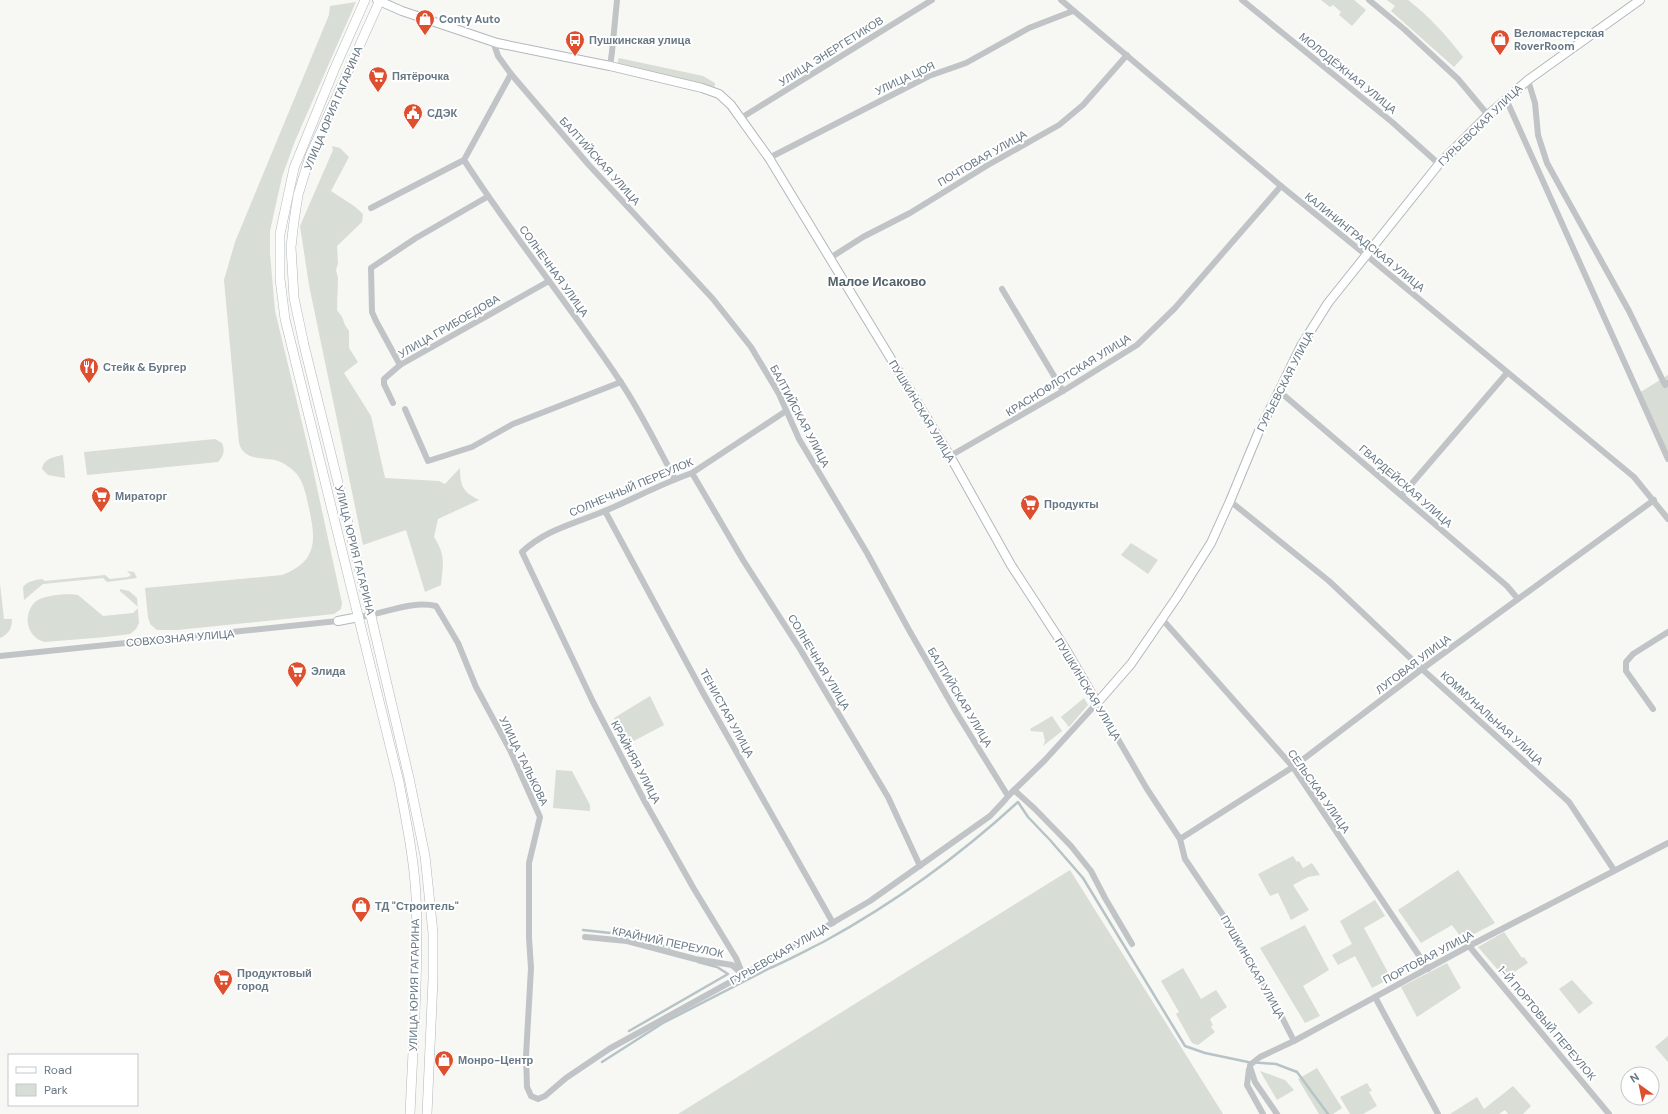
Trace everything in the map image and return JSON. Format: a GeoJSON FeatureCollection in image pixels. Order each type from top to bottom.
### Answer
{"type":"FeatureCollection","features":[{"type":"Feature","properties":{"kind":"main road","name":"УЛИЦА ЮРИЯ ГАГАРИНА"},"geometry":{"type":"LineString","coordinates":[[365,0],[331,77],[294,168],[284,212],[279,251],[280,279],[285,319],[399,782],[409,838],[416,894],[417,937],[410,1114]]}},
{"type":"Feature","properties":{"kind":"main road","name":"УЛИЦА ЮРИЯ ГАГАРИНА"},"geometry":{"type":"LineString","coordinates":[[379,0],[310,156],[298,195],[291,247],[292,276],[298,320],[371,616],[418,816],[429,890],[433,933],[433,980],[426,1114]]}},
{"type":"Feature","properties":{"kind":"street","name":"ПУШКИНСКАЯ УЛИЦА"},"geometry":{"type":"LineString","coordinates":[[379,0],[402,11],[492,42],[515,48],[610,66],[702,88],[719,94],[741,118],[769,158],[830,258],[950,456],[1011,565],[1065,648],[1147,789],[1180,839],[1185,859],[1227,921],[1272,998],[1294,1041]]}},
{"type":"Feature","properties":{"kind":"street"},"geometry":{"type":"LineString","coordinates":[[610,66],[617,0]]}},
{"type":"Feature","properties":{"kind":"street","name":"УЛИЦА ЭНЕРГЕТИКОВ"},"geometry":{"type":"LineString","coordinates":[[741,118],[932,0]]}},
{"type":"Feature","properties":{"kind":"street","name":"КАЛИНИНГРАДСКАЯ УЛИЦА"},"geometry":{"type":"LineString","coordinates":[[1062,0],[1073,11],[1281,186],[1634,477],[1668,518]]}},
{"type":"Feature","properties":{"kind":"street","name":"МОЛОДЁЖНАЯ УЛИЦА"},"geometry":{"type":"LineString","coordinates":[[1242,0],[1392,122],[1439,164]]}},
{"type":"Feature","properties":{"kind":"street"},"geometry":{"type":"LineString","coordinates":[[1369,0],[1404,28],[1458,79],[1488,115]]}},
{"type":"Feature","properties":{"kind":"street","name":"ГУРЬЕВСКАЯ УЛИЦА"},"geometry":{"type":"LineString","coordinates":[[544,1096],[566,1078],[609,1049],[743,975],[870,901],[990,816],[1045,760],[1097,703],[1131,664],[1162,619],[1211,543],[1259,431],[1302,346],[1328,303],[1366,255],[1439,164],[1488,115],[1528,80],[1640,0]]}},
{"type":"Feature","properties":{"kind":"street","name":"УЛИЦА ЦОЯ"},"geometry":{"type":"LineString","coordinates":[[769,158],[929,76],[966,63],[1029,28],[1073,11]]}},
{"type":"Feature","properties":{"kind":"street","name":"БАЛТИЙСКАЯ УЛИЦА"},"geometry":{"type":"LineString","coordinates":[[492,42],[498,56],[511,74],[588,164],[713,299],[751,347],[779,394],[799,439],[867,553],[909,630],[1007,798]]}},
{"type":"Feature","properties":{"kind":"street","name":"ПОЧТОВАЯ УЛИЦА"},"geometry":{"type":"LineString","coordinates":[[830,258],[862,237],[910,213],[988,165],[1059,125],[1084,104],[1127,55]]}},
{"type":"Feature","properties":{"kind":"street"},"geometry":{"type":"LineString","coordinates":[[372,208],[464,160],[511,74]]}},
{"type":"Feature","properties":{"kind":"street"},"geometry":{"type":"LineString","coordinates":[[1528,80],[1535,103],[1538,135],[1547,163],[1630,311],[1666,384],[1668,392]]}},
{"type":"Feature","properties":{"kind":"street"},"geometry":{"type":"LineString","coordinates":[[1506,99],[1668,459]]}},
{"type":"Feature","properties":{"kind":"street","name":"СОЛНЕЧНАЯ УЛИЦА"},"geometry":{"type":"LineString","coordinates":[[464,160],[487,197],[621,382],[644,421],[674,479]]}},
{"type":"Feature","properties":{"kind":"street","name":"КРАСНОФЛОТСКАЯ УЛИЦА"},"geometry":{"type":"LineString","coordinates":[[950,456],[1063,392],[1137,345],[1175,308],[1281,186]]}},
{"type":"Feature","properties":{"kind":"street"},"geometry":{"type":"LineString","coordinates":[[400,365],[372,312],[370,268],[416,238],[487,197]]}},
{"type":"Feature","properties":{"kind":"street","name":"УЛИЦА ГРИБОЕДОВА"},"geometry":{"type":"LineString","coordinates":[[392,403],[384,384],[384,379],[400,365],[549,281]]}},
{"type":"Feature","properties":{"kind":"street"},"geometry":{"type":"LineString","coordinates":[[1002,289],[1063,392]]}},
{"type":"Feature","properties":{"kind":"street"},"geometry":{"type":"LineString","coordinates":[[1402,495],[1507,373]]}},
{"type":"Feature","properties":{"kind":"street"},"geometry":{"type":"LineString","coordinates":[[405,409],[428,461],[472,447],[512,424],[621,382]]}},
{"type":"Feature","properties":{"kind":"street","name":"ГВАРДЕЙСКАЯ УЛИЦА"},"geometry":{"type":"LineString","coordinates":[[1278,391],[1402,495],[1507,586],[1518,599]]}},
{"type":"Feature","properties":{"kind":"street","name":"СОЛНЕЧНЫЙ ПЕРЕУЛОК"},"geometry":{"type":"LineString","coordinates":[[522,552],[533,541],[561,527],[605,511],[674,479],[692,473],[786,411]]}},
{"type":"Feature","properties":{"kind":"street","name":"СОЛНЕЧНАЯ УЛИЦА"},"geometry":{"type":"LineString","coordinates":[[692,473],[743,560],[800,649],[888,797],[920,866]]}},
{"type":"Feature","properties":{"kind":"street","name":"ЛУГОВАЯ УЛИЦА"},"geometry":{"type":"LineString","coordinates":[[1180,839],[1292,767],[1422,669],[1654,500]]}},
{"type":"Feature","properties":{"kind":"street","name":"КОММУНАЛЬНАЯ УЛИЦА"},"geometry":{"type":"LineString","coordinates":[[1230,501],[1329,581],[1422,669],[1569,802],[1614,870]]}},
{"type":"Feature","properties":{"kind":"street","name":"ТЕНИСТАЯ УЛИЦА"},"geometry":{"type":"LineString","coordinates":[[605,511],[702,691],[833,923]]}},
{"type":"Feature","properties":{"kind":"street","name":"КРАЙНЯЯ УЛИЦА"},"geometry":{"type":"LineString","coordinates":[[522,552],[593,702],[645,802],[694,889],[736,958],[743,975]]}},
{"type":"Feature","properties":{"kind":"street","name":"УЛИЦА ТАЛЬКОВА"},"geometry":{"type":"LineString","coordinates":[[359,617],[371,616],[410,606],[426,604],[436,606],[458,643],[476,687],[510,750],[540,817],[529,863],[531,974],[526,1056],[527,1087],[529,1092],[532,1096],[538,1099],[544,1096]]}},
{"type":"Feature","properties":{"kind":"street","name":"СОВХОЗНАЯ УЛИЦА"},"geometry":{"type":"LineString","coordinates":[[0,656],[338,621],[359,617]]}},
{"type":"Feature","properties":{"kind":"street","name":"СЕЛЬСКАЯ УЛИЦА"},"geometry":{"type":"LineString","coordinates":[[1162,619],[1292,767],[1428,969]]}},
{"type":"Feature","properties":{"kind":"street"},"geometry":{"type":"LineString","coordinates":[[1653,709],[1626,671],[1626,662],[1632,654],[1668,632]]}},
{"type":"Feature","properties":{"kind":"street"},"geometry":{"type":"LineString","coordinates":[[1014,790],[1071,846],[1091,871],[1132,944]]}},
{"type":"Feature","properties":{"kind":"street","name":"ПОРТОВАЯ УЛИЦА"},"geometry":{"type":"LineString","coordinates":[[1250,1066],[1260,1057],[1294,1041],[1469,946],[1668,842]]}},
{"type":"Feature","properties":{"kind":"street","name":"КРАЙНИЙ ПЕРЕУЛОК"},"geometry":{"type":"LineString","coordinates":[[586,937],[627,941],[695,959],[732,965],[743,975]]}},
{"type":"Feature","properties":{"kind":"street","name":"1-Й ПОРТОВЫЙ ПЕРЕУЛОК"},"geometry":{"type":"LineString","coordinates":[[1469,946],[1609,1114]]}},
{"type":"Feature","properties":{"kind":"street"},"geometry":{"type":"LineString","coordinates":[[1375,997],[1438,1114]]}},
{"type":"Feature","properties":{"kind":"street"},"geometry":{"type":"LineString","coordinates":[[1250,1066],[1247,1085],[1263,1114]]}},
{"type":"Feature","properties":{"kind":"street"},"geometry":{"type":"LineString","coordinates":[[1250,1066],[1255,1082],[1277,1114]]}},
{"type":"Feature","properties":{"kind":"green space"},"geometry":{"type":"Polygon","coordinates":[[[1321,0],[1354,0],[1366,10],[1352,26],[1339,15],[1341,12],[1333,5],[1330,7],[1321,0]]]}},
{"type":"Feature","properties":{"kind":"green space"},"geometry":{"type":"Polygon","coordinates":[[[1387,0],[1408,0],[1451,41],[1463,57],[1454,67],[1391,11],[1395,6],[1387,0]]]}},
{"type":"Feature","properties":{"kind":"green space"},"geometry":{"type":"Polygon","coordinates":[[[356,2],[295,141],[282,177],[270,231],[270,253],[275,311],[311,460],[342,603],[341,609],[334,614],[177,630],[157,630],[150,624],[148,617],[145,588],[282,575],[303,563],[309,555],[312,547],[313,527],[311,516],[305,492],[296,473],[280,462],[255,458],[247,454],[239,443],[224,280],[235,242],[329,15],[330,6],[356,2]]]}},
{"type":"Feature","properties":{"kind":"green space"},"geometry":{"type":"Polygon","coordinates":[[[619,58],[703,76],[715,83],[715,86],[714,87],[618,63],[619,58]]]}},
{"type":"Feature","properties":{"kind":"green space"},"geometry":{"type":"Polygon","coordinates":[[[332,146],[340,148],[349,157],[331,191],[354,206],[363,214],[362,222],[337,246],[337,310],[349,331],[349,348],[358,362],[344,373],[371,416],[385,478],[439,481],[445,484],[460,468],[464,488],[469,494],[479,500],[438,519],[434,537],[440,549],[443,560],[441,585],[425,592],[406,530],[363,545],[309,285],[300,226],[333,150],[332,146]]]}},
{"type":"Feature","properties":{"kind":"green space"},"geometry":{"type":"Polygon","coordinates":[[[1668,375],[1668,462],[1639,393],[1668,375]]]}},
{"type":"Feature","properties":{"kind":"green space"},"geometry":{"type":"Polygon","coordinates":[[[215,439],[222,443],[223,448],[223,455],[218,462],[87,475],[84,452],[215,439]]]}},
{"type":"Feature","properties":{"kind":"green space"},"geometry":{"type":"Polygon","coordinates":[[[63,455],[65,478],[48,475],[42,469],[47,460],[63,455]]]}},
{"type":"Feature","properties":{"kind":"green space"},"geometry":{"type":"Polygon","coordinates":[[[1131,543],[1158,560],[1148,574],[1121,555],[1131,543]]]}},
{"type":"Feature","properties":{"kind":"green space"},"geometry":{"type":"Polygon","coordinates":[[[127,571],[134,572],[137,578],[107,582],[103,578],[43,584],[24,600],[23,587],[27,583],[34,580],[42,579],[45,581],[105,575],[110,579],[128,577],[131,575],[127,571]]]}},
{"type":"Feature","properties":{"kind":"green space"},"geometry":{"type":"Polygon","coordinates":[[[0,584],[4,619],[12,619],[6,635],[0,638],[0,584]]]}},
{"type":"Feature","properties":{"kind":"green space"},"geometry":{"type":"Polygon","coordinates":[[[120,589],[129,591],[137,598],[138,608],[120,591],[120,589]]]}},
{"type":"Feature","properties":{"kind":"green space"},"geometry":{"type":"Polygon","coordinates":[[[56,595],[78,595],[103,616],[133,613],[138,608],[139,623],[136,629],[130,634],[45,642],[34,636],[28,625],[29,613],[35,602],[43,598],[56,595]]]}},
{"type":"Feature","properties":{"kind":"green space"},"geometry":{"type":"Polygon","coordinates":[[[650,696],[664,725],[628,744],[614,718],[650,696]]]}},
{"type":"Feature","properties":{"kind":"green space"},"geometry":{"type":"Polygon","coordinates":[[[1084,698],[1088,705],[1069,727],[1061,717],[1084,698]]]}},
{"type":"Feature","properties":{"kind":"green space"},"geometry":{"type":"Polygon","coordinates":[[[1052,716],[1062,731],[1043,746],[1045,741],[1043,732],[1031,731],[1030,729],[1052,716]]]}},
{"type":"Feature","properties":{"kind":"green space"},"geometry":{"type":"Polygon","coordinates":[[[556,770],[572,771],[590,805],[590,811],[553,808],[556,770]]]}},
{"type":"Feature","properties":{"kind":"green space"},"geometry":{"type":"Polygon","coordinates":[[[1293,856],[1297,862],[1299,861],[1303,868],[1312,863],[1320,875],[1308,877],[1293,885],[1309,910],[1291,920],[1278,893],[1270,896],[1258,874],[1293,856]]]}},
{"type":"Feature","properties":{"kind":"green space"},"geometry":{"type":"Polygon","coordinates":[[[1070,870],[1223,1114],[678,1114],[1070,870]]]}},
{"type":"Feature","properties":{"kind":"green space"},"geometry":{"type":"Polygon","coordinates":[[[1458,870],[1495,923],[1463,940],[1452,925],[1421,943],[1398,910],[1458,870]]]}},
{"type":"Feature","properties":{"kind":"green space"},"geometry":{"type":"Polygon","coordinates":[[[1375,900],[1385,916],[1364,928],[1391,978],[1372,988],[1355,956],[1338,965],[1332,955],[1352,944],[1340,921],[1375,900]]]}},
{"type":"Feature","properties":{"kind":"green space"},"geometry":{"type":"Polygon","coordinates":[[[1305,925],[1329,970],[1303,986],[1320,1016],[1305,1023],[1260,948],[1305,925]]]}},
{"type":"Feature","properties":{"kind":"green space"},"geometry":{"type":"Polygon","coordinates":[[[1504,932],[1522,958],[1524,957],[1528,963],[1505,978],[1478,947],[1504,932]]]}},
{"type":"Feature","properties":{"kind":"green space"},"geometry":{"type":"Polygon","coordinates":[[[1447,963],[1461,988],[1417,1017],[1401,987],[1447,963]]]}},
{"type":"Feature","properties":{"kind":"green space"},"geometry":{"type":"Polygon","coordinates":[[[1183,968],[1201,999],[1216,990],[1227,1007],[1211,1018],[1210,1020],[1213,1025],[1211,1027],[1215,1032],[1198,1045],[1192,1043],[1176,1014],[1179,1012],[1161,981],[1183,968]]]}},
{"type":"Feature","properties":{"kind":"green space"},"geometry":{"type":"Polygon","coordinates":[[[1572,980],[1593,1003],[1579,1014],[1559,989],[1572,980]]]}},
{"type":"Feature","properties":{"kind":"green space"},"geometry":{"type":"Polygon","coordinates":[[[1668,1036],[1668,1062],[1655,1047],[1668,1036]]]}},
{"type":"Feature","properties":{"kind":"green space"},"geometry":{"type":"Polygon","coordinates":[[[1317,1068],[1342,1108],[1333,1114],[1319,1114],[1298,1079],[1317,1068]]]}},
{"type":"Feature","properties":{"kind":"green space"},"geometry":{"type":"Polygon","coordinates":[[[1260,1071],[1285,1080],[1294,1090],[1277,1100],[1260,1071]]]}},
{"type":"Feature","properties":{"kind":"green space"},"geometry":{"type":"Polygon","coordinates":[[[1367,1083],[1372,1091],[1369,1092],[1377,1106],[1363,1114],[1350,1114],[1340,1097],[1367,1083]]]}},
{"type":"Feature","properties":{"kind":"green space"},"geometry":{"type":"Polygon","coordinates":[[[1513,1086],[1531,1106],[1523,1114],[1508,1114],[1505,1110],[1499,1114],[1450,1114],[1477,1097],[1484,1109],[1513,1086]]]}},
{"type":"Feature","properties":{"kind":"waterway"},"geometry":{"type":"LineString","coordinates":[[602,1062],[663,1023],[825,941],[877,911],[926,878],[973,841],[1018,802],[1028,817],[1083,878],[1185,1046],[1205,1053],[1248,1062],[1276,1064],[1297,1072],[1328,1114]]}},
{"type":"Feature","properties":{"kind":"waterway"},"geometry":{"type":"LineString","coordinates":[[583,930],[629,935],[671,948]]}},
{"type":"Feature","properties":{"kind":"waterway"},"geometry":{"type":"LineString","coordinates":[[629,1031],[728,974],[717,967],[698,962]]}},
{"type":"Feature","properties":{"kind":"place","name":"Conty Auto"},"geometry":{"type":"Point","coordinates":[425,36]}},
{"type":"Feature","properties":{"kind":"place","name":"Веломастерская RoverRoom"},"geometry":{"type":"Point","coordinates":[1500,56]}},
{"type":"Feature","properties":{"kind":"place","name":"Пушкинская улица"},"geometry":{"type":"Point","coordinates":[575,57]}},
{"type":"Feature","properties":{"kind":"place","name":"Пятёрочка"},"geometry":{"type":"Point","coordinates":[378,93]}},
{"type":"Feature","properties":{"kind":"place","name":"СДЭК"},"geometry":{"type":"Point","coordinates":[413,130]}},
{"type":"Feature","properties":{"kind":"place","name":"Стейк & Бургер"},"geometry":{"type":"Point","coordinates":[89,384]}},
{"type":"Feature","properties":{"kind":"place","name":"Мираторг"},"geometry":{"type":"Point","coordinates":[101,513]}},
{"type":"Feature","properties":{"kind":"place","name":"Продукты"},"geometry":{"type":"Point","coordinates":[1030,521]}},
{"type":"Feature","properties":{"kind":"place","name":"Элида"},"geometry":{"type":"Point","coordinates":[297,688]}},
{"type":"Feature","properties":{"kind":"place","name":"ТД \"Строитель\""},"geometry":{"type":"Point","coordinates":[361,923]}},
{"type":"Feature","properties":{"kind":"place","name":"Продуктовый город"},"geometry":{"type":"Point","coordinates":[223,996]}},
{"type":"Feature","properties":{"kind":"place","name":"Монро-Центр"},"geometry":{"type":"Point","coordinates":[444,1077]}},
{"type":"Feature","properties":{"kind":"district","name":"Малое Исаково"},"geometry":{"type":"Point","coordinates":[877,281]}}]}
